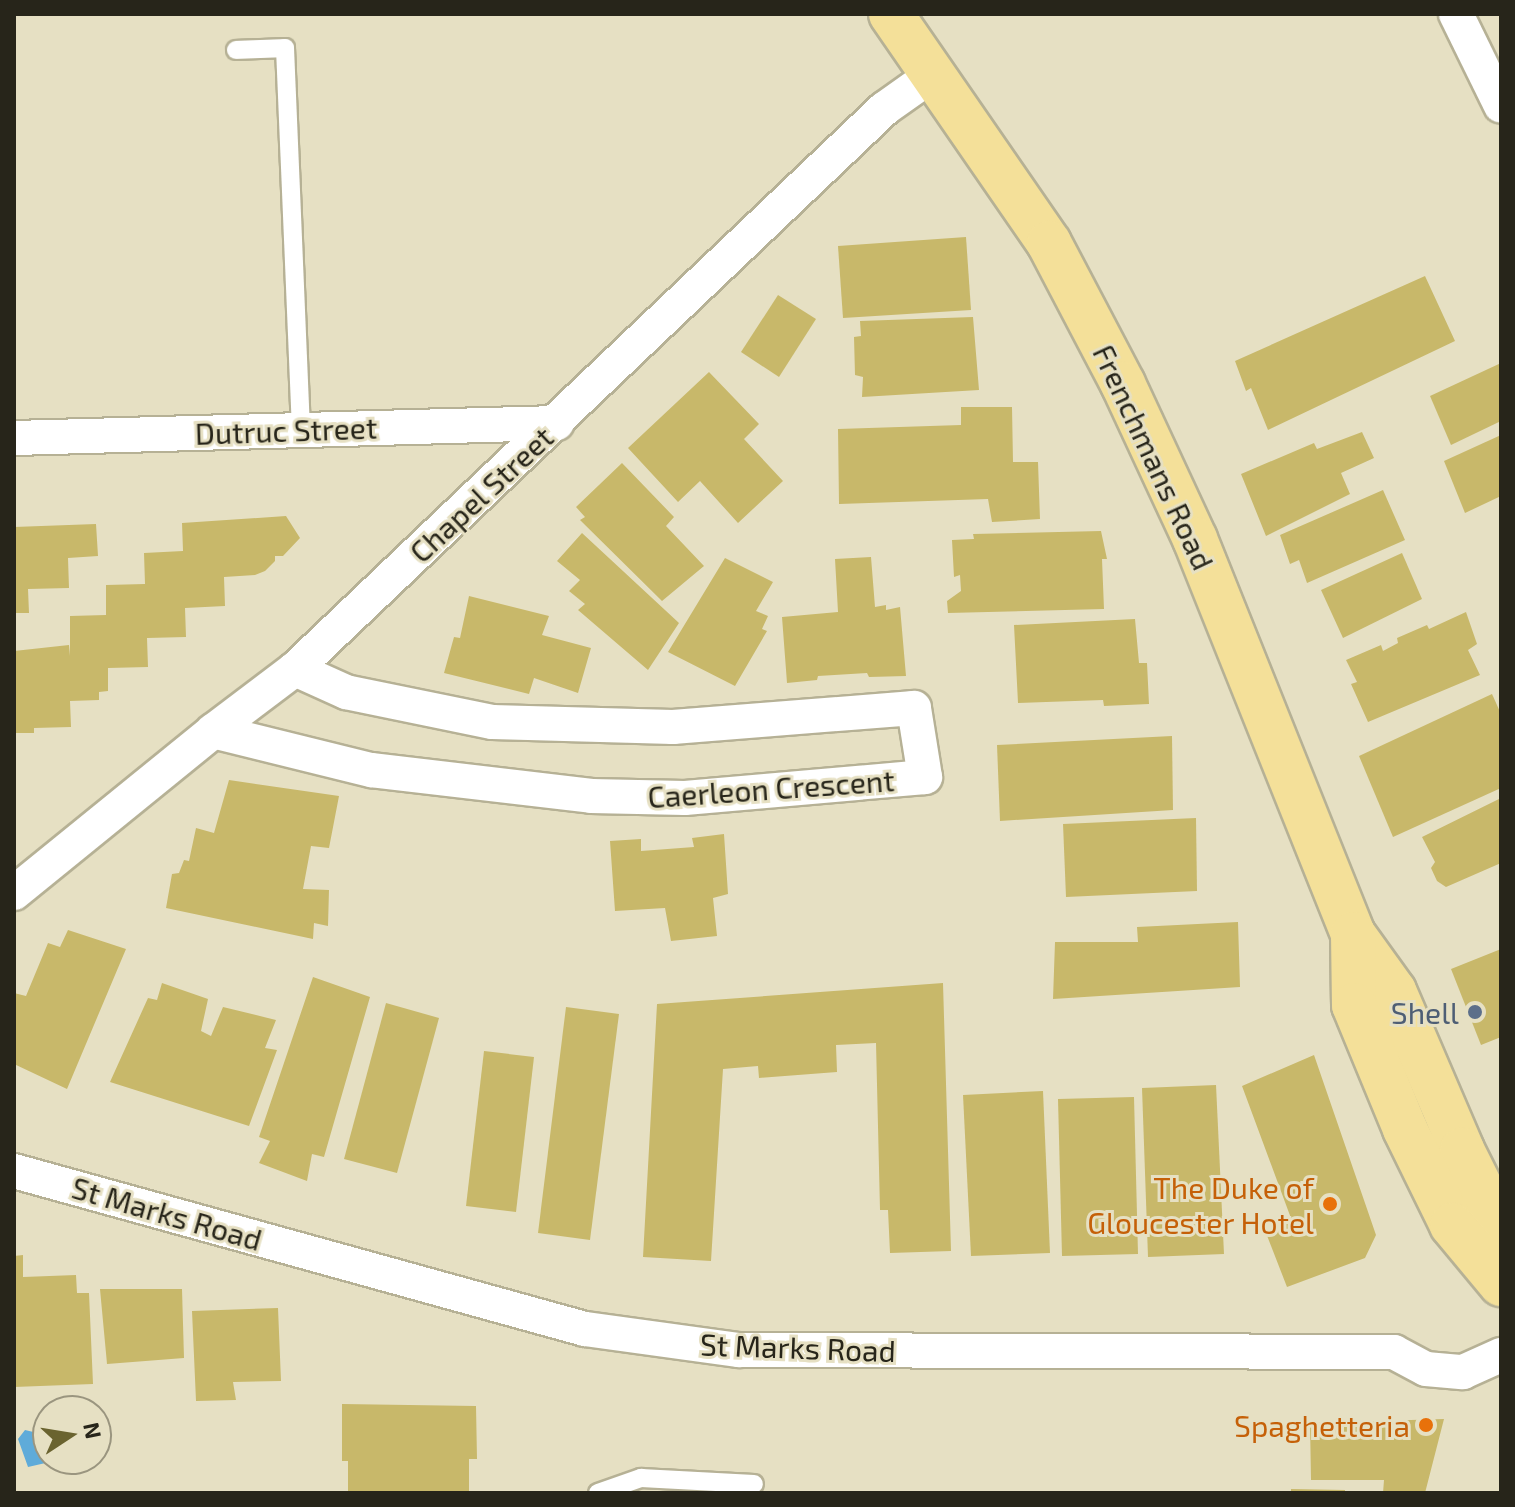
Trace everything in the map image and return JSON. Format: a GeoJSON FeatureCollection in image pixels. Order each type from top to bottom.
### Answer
{"type":"FeatureCollection","features":[{"type":"Feature","properties":{"kind":"main road","name":"Frenchmans Road"},"geometry":{"type":"LineString","coordinates":[[891,14],[1049,243],[1123,384],[1195,539],[1353,934],[1394,991],[1462,1150],[1501,1228]]}},
{"type":"Feature","properties":{"kind":"main road","name":"Frenchmans Road"},"geometry":{"type":"LineString","coordinates":[[1353,934],[1354,1005],[1405,1129],[1452,1225],[1501,1284]]}},
{"type":"Feature","properties":{"kind":"street"},"geometry":{"type":"LineString","coordinates":[[1456,14],[1501,106]]}},
{"type":"Feature","properties":{"kind":"street","name":"Chapel Street"},"geometry":{"type":"LineString","coordinates":[[14,893],[213,731],[295,669],[884,109],[932,75]]}},
{"type":"Feature","properties":{"kind":"street","name":"Dutruc Street"},"geometry":{"type":"LineString","coordinates":[[14,438],[557,423]]}},
{"type":"Feature","properties":{"kind":"street","name":"Caerleon Crescent"},"geometry":{"type":"LineString","coordinates":[[213,731],[371,770],[591,796],[685,798],[925,777],[914,708],[673,727],[492,722],[346,692],[295,669]]}},
{"type":"Feature","properties":{"kind":"street","name":"St Marks Road"},"geometry":{"type":"LineString","coordinates":[[14,1171],[600,1331],[739,1350],[1394,1352],[1426,1369],[1463,1372],[1501,1355]]}},
{"type":"Feature","properties":{"kind":"lane"},"geometry":{"type":"LineString","coordinates":[[236,50],[285,48],[301,429]]}},
{"type":"Feature","properties":{"kind":"lane"},"geometry":{"type":"LineString","coordinates":[[598,1493],[641,1478],[754,1484]]}},
{"type":"Feature","properties":{"kind":"water"},"geometry":{"type":"Polygon","coordinates":[[[25,1430],[32,1432],[32,1466],[28,1467],[18,1439],[25,1430]]]}},
{"type":"Feature","properties":{"kind":"building"},"geometry":{"type":"Polygon","coordinates":[[[966,237],[971,310],[843,318],[838,246],[966,237]]]}},
{"type":"Feature","properties":{"kind":"building"},"geometry":{"type":"Polygon","coordinates":[[[1425,276],[1455,341],[1268,430],[1251,388],[1246,391],[1235,361],[1425,276]]]}},
{"type":"Feature","properties":{"kind":"building"},"geometry":{"type":"Polygon","coordinates":[[[778,295],[816,319],[779,377],[741,352],[778,295]]]}},
{"type":"Feature","properties":{"kind":"building"},"geometry":{"type":"Polygon","coordinates":[[[973,317],[979,390],[862,397],[863,377],[855,375],[854,337],[861,336],[860,321],[973,317]]]}},
{"type":"Feature","properties":{"kind":"building"},"geometry":{"type":"Polygon","coordinates":[[[1501,363],[1501,421],[1451,445],[1430,396],[1501,363]]]}},
{"type":"Feature","properties":{"kind":"building"},"geometry":{"type":"Polygon","coordinates":[[[709,372],[759,424],[744,439],[783,481],[738,523],[700,481],[678,502],[628,448],[709,372]]]}},
{"type":"Feature","properties":{"kind":"building"},"geometry":{"type":"Polygon","coordinates":[[[961,407],[1012,407],[1013,462],[1038,462],[1040,519],[992,522],[988,499],[839,504],[838,429],[961,425],[961,407]]]}},
{"type":"Feature","properties":{"kind":"building"},"geometry":{"type":"Polygon","coordinates":[[[1362,432],[1374,458],[1341,473],[1350,494],[1266,536],[1241,474],[1314,443],[1317,449],[1362,432]]]}},
{"type":"Feature","properties":{"kind":"building"},"geometry":{"type":"Polygon","coordinates":[[[1501,435],[1501,496],[1465,513],[1444,461],[1501,435]]]}},
{"type":"Feature","properties":{"kind":"building"},"geometry":{"type":"Polygon","coordinates":[[[622,463],[674,517],[666,526],[704,566],[662,601],[580,520],[585,517],[576,507],[622,463]]]}},
{"type":"Feature","properties":{"kind":"building"},"geometry":{"type":"Polygon","coordinates":[[[1383,490],[1405,540],[1307,583],[1299,560],[1290,564],[1280,535],[1383,490]]]}},
{"type":"Feature","properties":{"kind":"building"},"geometry":{"type":"Polygon","coordinates":[[[286,516],[300,538],[283,556],[275,556],[275,561],[265,571],[255,575],[224,577],[225,606],[185,608],[186,637],[147,638],[148,667],[108,668],[108,691],[99,692],[99,700],[70,701],[71,727],[34,728],[34,733],[14,733],[14,651],[69,645],[70,656],[70,616],[106,615],[106,585],[145,584],[144,553],[183,551],[182,523],[286,516]]]}},
{"type":"Feature","properties":{"kind":"building"},"geometry":{"type":"Polygon","coordinates":[[[96,524],[98,556],[68,558],[69,588],[28,589],[29,613],[14,613],[14,527],[96,524]]]}},
{"type":"Feature","properties":{"kind":"building"},"geometry":{"type":"Polygon","coordinates":[[[1101,531],[1107,559],[1102,559],[1104,609],[948,613],[947,601],[961,591],[960,575],[954,577],[952,540],[974,539],[973,534],[1101,531]]]}},
{"type":"Feature","properties":{"kind":"building"},"geometry":{"type":"Polygon","coordinates":[[[582,533],[679,623],[648,670],[578,610],[585,604],[569,591],[580,580],[557,561],[582,533]]]}},
{"type":"Feature","properties":{"kind":"building"},"geometry":{"type":"Polygon","coordinates":[[[1402,553],[1422,599],[1343,638],[1321,590],[1402,553]]]}},
{"type":"Feature","properties":{"kind":"building"},"geometry":{"type":"Polygon","coordinates":[[[871,557],[875,607],[886,605],[886,610],[900,607],[906,676],[869,677],[867,673],[818,676],[817,680],[787,683],[782,617],[838,612],[835,559],[871,557]]]}},
{"type":"Feature","properties":{"kind":"building"},"geometry":{"type":"Polygon","coordinates":[[[725,558],[773,582],[756,611],[768,616],[762,629],[767,631],[735,686],[668,652],[725,558]]]}},
{"type":"Feature","properties":{"kind":"building"},"geometry":{"type":"Polygon","coordinates":[[[469,596],[549,616],[542,635],[591,648],[578,693],[534,678],[529,694],[444,673],[454,637],[460,638],[469,596]]]}},
{"type":"Feature","properties":{"kind":"building"},"geometry":{"type":"Polygon","coordinates":[[[1466,612],[1477,644],[1468,650],[1480,675],[1368,722],[1351,684],[1357,682],[1346,660],[1381,645],[1383,651],[1398,643],[1397,638],[1427,625],[1429,629],[1466,612]]]}},
{"type":"Feature","properties":{"kind":"building"},"geometry":{"type":"Polygon","coordinates":[[[1135,619],[1139,663],[1147,663],[1149,704],[1104,706],[1103,700],[1018,703],[1014,625],[1135,619]]]}},
{"type":"Feature","properties":{"kind":"building"},"geometry":{"type":"Polygon","coordinates":[[[1492,694],[1501,714],[1501,788],[1393,837],[1359,756],[1492,694]]]}},
{"type":"Feature","properties":{"kind":"building"},"geometry":{"type":"Polygon","coordinates":[[[1172,736],[1173,810],[1000,821],[997,745],[1172,736]]]}},
{"type":"Feature","properties":{"kind":"building"},"geometry":{"type":"Polygon","coordinates":[[[229,780],[339,796],[329,848],[311,846],[303,889],[329,890],[328,926],[314,923],[313,939],[166,908],[172,874],[179,873],[184,860],[189,861],[196,828],[214,833],[229,780]]]}},
{"type":"Feature","properties":{"kind":"building"},"geometry":{"type":"Polygon","coordinates":[[[1501,798],[1501,863],[1446,887],[1437,881],[1431,868],[1435,862],[1422,837],[1501,798]]]}},
{"type":"Feature","properties":{"kind":"building"},"geometry":{"type":"Polygon","coordinates":[[[1196,818],[1197,891],[1066,897],[1063,824],[1196,818]]]}},
{"type":"Feature","properties":{"kind":"building"},"geometry":{"type":"Polygon","coordinates":[[[724,834],[728,894],[713,898],[717,936],[671,941],[665,908],[615,911],[610,841],[641,839],[641,851],[694,847],[692,838],[724,834]]]}},
{"type":"Feature","properties":{"kind":"building"},"geometry":{"type":"Polygon","coordinates":[[[1238,922],[1240,987],[1053,999],[1055,942],[1138,942],[1137,927],[1238,922]]]}},
{"type":"Feature","properties":{"kind":"building"},"geometry":{"type":"Polygon","coordinates":[[[68,930],[126,949],[67,1089],[14,1064],[14,993],[26,996],[48,943],[60,947],[68,930]]]}},
{"type":"Feature","properties":{"kind":"building"},"geometry":{"type":"Polygon","coordinates":[[[1501,949],[1501,1037],[1481,1045],[1451,969],[1501,949]]]}},
{"type":"Feature","properties":{"kind":"building"},"geometry":{"type":"Polygon","coordinates":[[[313,977],[370,997],[324,1157],[312,1154],[307,1181],[259,1163],[270,1141],[259,1137],[313,977]]]}},
{"type":"Feature","properties":{"kind":"building"},"geometry":{"type":"Polygon","coordinates":[[[162,983],[208,999],[201,1031],[211,1036],[223,1007],[276,1020],[265,1048],[277,1050],[249,1126],[110,1082],[148,998],[157,1000],[162,983]]]}},
{"type":"Feature","properties":{"kind":"building"},"geometry":{"type":"Polygon","coordinates":[[[943,983],[951,1251],[890,1253],[888,1210],[880,1210],[876,1043],[836,1045],[837,1072],[759,1078],[758,1066],[723,1069],[711,1261],[643,1257],[657,1004],[943,983]]]}},
{"type":"Feature","properties":{"kind":"building"},"geometry":{"type":"Polygon","coordinates":[[[386,1003],[439,1018],[397,1173],[344,1159],[386,1003]]]}},
{"type":"Feature","properties":{"kind":"building"},"geometry":{"type":"Polygon","coordinates":[[[566,1007],[619,1014],[590,1240],[538,1233],[566,1007]]]}},
{"type":"Feature","properties":{"kind":"building"},"geometry":{"type":"Polygon","coordinates":[[[484,1051],[534,1057],[516,1212],[466,1206],[484,1051]]]}},
{"type":"Feature","properties":{"kind":"building"},"geometry":{"type":"Polygon","coordinates":[[[1314,1055],[1376,1235],[1365,1258],[1287,1287],[1266,1233],[1292,1221],[1242,1086],[1314,1055]]]}},
{"type":"Feature","properties":{"kind":"building"},"geometry":{"type":"Polygon","coordinates":[[[1216,1085],[1224,1254],[1148,1257],[1142,1088],[1216,1085]]]}},
{"type":"Feature","properties":{"kind":"building"},"geometry":{"type":"Polygon","coordinates":[[[1043,1091],[1050,1253],[971,1256],[963,1095],[1043,1091]]]}},
{"type":"Feature","properties":{"kind":"building"},"geometry":{"type":"Polygon","coordinates":[[[1134,1097],[1138,1254],[1062,1256],[1058,1099],[1134,1097]]]}},
{"type":"Feature","properties":{"kind":"building"},"geometry":{"type":"Polygon","coordinates":[[[23,1255],[23,1277],[76,1275],[77,1293],[89,1293],[93,1384],[14,1387],[14,1256],[23,1255]]]}},
{"type":"Feature","properties":{"kind":"building"},"geometry":{"type":"Polygon","coordinates":[[[100,1289],[182,1289],[184,1358],[107,1364],[100,1289]]]}},
{"type":"Feature","properties":{"kind":"building"},"geometry":{"type":"Polygon","coordinates":[[[278,1308],[281,1381],[233,1382],[236,1400],[196,1401],[192,1311],[278,1308]]]}},
{"type":"Feature","properties":{"kind":"building"},"geometry":{"type":"Polygon","coordinates":[[[342,1404],[476,1406],[477,1459],[469,1459],[469,1493],[348,1493],[348,1461],[342,1461],[342,1404]]]}},
{"type":"Feature","properties":{"kind":"building"},"geometry":{"type":"Polygon","coordinates":[[[1444,1419],[1425,1493],[1383,1493],[1384,1480],[1311,1480],[1310,1423],[1444,1419]]]}},
{"type":"Feature","properties":{"kind":"building"},"geometry":{"type":"Polygon","coordinates":[[[1291,1489],[1345,1490],[1345,1493],[1291,1493],[1291,1489]]]}},
{"type":"Feature","properties":{"kind":"place","name":"Shell"},"geometry":{"type":"Point","coordinates":[1475,1012]}},
{"type":"Feature","properties":{"kind":"place","name":"The Duke of Gloucester Hotel"},"geometry":{"type":"Point","coordinates":[1330,1204]}},
{"type":"Feature","properties":{"kind":"place","name":"Spaghetteria"},"geometry":{"type":"Point","coordinates":[1426,1425]}}]}
